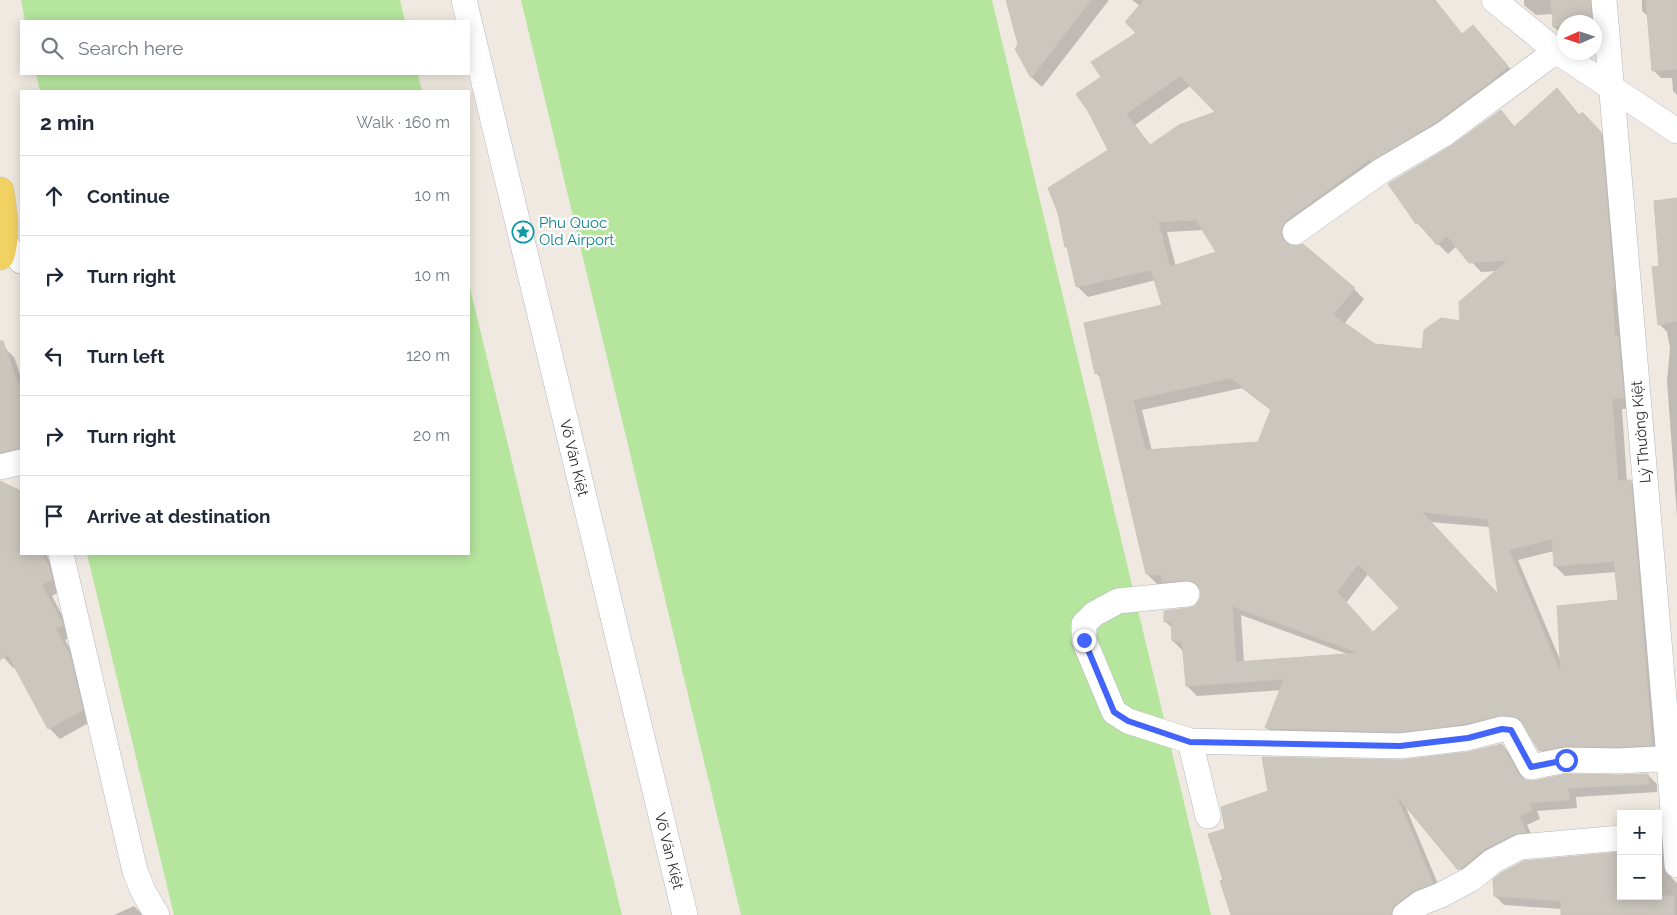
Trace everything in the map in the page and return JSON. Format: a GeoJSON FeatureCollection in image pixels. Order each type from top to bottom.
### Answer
{"type":"FeatureCollection","features":[{"type":"Feature","properties":{"kind":"main road"},"geometry":{"type":"LineString","coordinates":[[0,191],[8,253]]}},
{"type":"Feature","properties":{"kind":"street","name":"Võ Văn Kiệt"},"geometry":{"type":"LineString","coordinates":[[464,0],[469,20]]}},
{"type":"Feature","properties":{"kind":"street"},"geometry":{"type":"LineString","coordinates":[[1494,0],[1556,51],[1677,131]]}},
{"type":"Feature","properties":{"kind":"street","name":"Lý Thường Kiệt"},"geometry":{"type":"LineString","coordinates":[[1604,0],[1673,758],[1666,834],[1677,865]]}},
{"type":"Feature","properties":{"kind":"street","name":"Võ Văn Kiệt"},"geometry":{"type":"LineString","coordinates":[[470,25],[685,915]]}},
{"type":"Feature","properties":{"kind":"street"},"geometry":{"type":"LineString","coordinates":[[1295,232],[1381,171],[1444,134],[1556,51]]}},
{"type":"Feature","properties":{"kind":"street"},"geometry":{"type":"LineString","coordinates":[[0,467],[20,462]]}},
{"type":"Feature","properties":{"kind":"street"},"geometry":{"type":"LineString","coordinates":[[61,555],[136,871],[143,891],[157,915]]}},
{"type":"Feature","properties":{"kind":"street"},"geometry":{"type":"LineString","coordinates":[[1187,594],[1118,601],[1094,614],[1084,624],[1084,640],[1114,712],[1128,721],[1190,742],[1400,746],[1468,738],[1502,729],[1511,730],[1531,767],[1566,760],[1618,761],[1673,758]]}},
{"type":"Feature","properties":{"kind":"street"},"geometry":{"type":"LineString","coordinates":[[1190,742],[1208,816]]}},
{"type":"Feature","properties":{"kind":"street"},"geometry":{"type":"LineString","coordinates":[[1405,915],[1421,903],[1471,879],[1493,861],[1520,848],[1617,838]]}},
{"type":"Feature","properties":{"kind":"green space"},"geometry":{"type":"Polygon","coordinates":[[[21,0],[400,0],[405,20],[25,20],[21,0]]]}},
{"type":"Feature","properties":{"kind":"green space"},"geometry":{"type":"Polygon","coordinates":[[[521,0],[992,0],[1211,915],[741,915],[521,0]]]}},
{"type":"Feature","properties":{"kind":"green space"},"geometry":{"type":"Polygon","coordinates":[[[36,75],[418,75],[422,90],[40,90],[36,75]]]}},
{"type":"Feature","properties":{"kind":"green space"},"geometry":{"type":"Polygon","coordinates":[[[470,288],[622,915],[174,915],[87,555],[470,555],[470,288]]]}},
{"type":"Feature","properties":{"kind":"building"},"geometry":{"type":"Polygon","coordinates":[[[1006,0],[1091,0],[1031,78],[1015,49],[1018,44],[1006,0]]]}},
{"type":"Feature","properties":{"kind":"building"},"geometry":{"type":"Polygon","coordinates":[[[1144,0],[1435,0],[1462,34],[1473,25],[1508,66],[1490,82],[1436,122],[1371,161],[1370,159],[1287,220],[1282,226],[1281,233],[1284,241],[1289,245],[1303,244],[1355,288],[1333,315],[1375,344],[1422,349],[1424,330],[1441,318],[1460,321],[1459,302],[1508,260],[1469,263],[1447,236],[1437,245],[1418,223],[1416,224],[1388,184],[1451,146],[1501,110],[1514,127],[1557,88],[1579,115],[1582,112],[1601,132],[1614,288],[1612,289],[1615,336],[1618,336],[1624,398],[1612,399],[1618,481],[1631,480],[1652,745],[1618,747],[1566,746],[1539,751],[1519,718],[1504,715],[1464,724],[1399,732],[1265,728],[1284,679],[1186,686],[1182,641],[1172,641],[1171,622],[1164,622],[1164,611],[1195,606],[1200,599],[1201,592],[1198,585],[1192,581],[1162,582],[1161,575],[1146,574],[1099,373],[1095,374],[1084,323],[1162,305],[1151,270],[1076,287],[1058,213],[1048,188],[1108,150],[1088,111],[1076,94],[1101,77],[1091,62],[1136,33],[1125,22],[1144,0]],[[1180,76],[1126,114],[1150,145],[1179,125],[1215,112],[1180,76]],[[1196,220],[1158,222],[1170,267],[1216,252],[1196,220]],[[1231,378],[1133,400],[1145,450],[1258,442],[1271,409],[1231,378]],[[1422,512],[1498,594],[1488,519],[1422,512]],[[1552,539],[1509,550],[1561,674],[1557,606],[1618,600],[1614,561],[1554,566],[1552,539]],[[1358,564],[1337,592],[1373,632],[1399,608],[1358,564]],[[1232,606],[1236,662],[1359,653],[1232,606]]]}},
{"type":"Feature","properties":{"kind":"building"},"geometry":{"type":"Polygon","coordinates":[[[1551,0],[1590,0],[1591,15],[1557,15],[1557,27],[1553,27],[1551,0]]]}},
{"type":"Feature","properties":{"kind":"building"},"geometry":{"type":"Polygon","coordinates":[[[1646,0],[1677,0],[1677,69],[1652,71],[1646,0]]]}},
{"type":"Feature","properties":{"kind":"building"},"geometry":{"type":"Polygon","coordinates":[[[1677,198],[1677,321],[1658,325],[1652,267],[1659,266],[1654,201],[1677,198]]]}},
{"type":"Feature","properties":{"kind":"building"},"geometry":{"type":"Polygon","coordinates":[[[0,341],[3,341],[20,390],[20,448],[0,452],[0,341]]]}},
{"type":"Feature","properties":{"kind":"building"},"geometry":{"type":"Polygon","coordinates":[[[0,481],[20,491],[20,555],[43,555],[49,567],[52,579],[42,585],[63,625],[56,629],[70,655],[83,710],[48,729],[8,655],[0,660],[0,481]]]}},
{"type":"Feature","properties":{"kind":"building"},"geometry":{"type":"Polygon","coordinates":[[[1502,744],[1518,774],[1525,780],[1534,781],[1567,774],[1648,774],[1649,784],[1568,788],[1569,800],[1529,803],[1533,810],[1519,816],[1526,832],[1514,834],[1486,848],[1458,870],[1396,795],[1433,883],[1413,891],[1396,904],[1392,909],[1391,915],[1231,915],[1220,881],[1223,880],[1208,834],[1225,829],[1221,807],[1268,791],[1262,757],[1402,760],[1469,752],[1502,744]]]}},
{"type":"Feature","properties":{"kind":"building"},"geometry":{"type":"Polygon","coordinates":[[[1617,852],[1617,900],[1662,900],[1662,896],[1674,896],[1674,915],[1561,915],[1561,901],[1494,896],[1493,879],[1524,861],[1617,852]]]}},
{"type":"Feature","properties":{"kind":"place","name":"Phu Quoc Old Airport"},"geometry":{"type":"Point","coordinates":[523,232]}},
{"type":"Feature","properties":{"kind":"route"},"geometry":{"type":"LineString","coordinates":[[1084,640],[1114,712],[1128,721],[1190,742],[1400,746],[1468,738],[1502,729],[1511,730],[1531,767],[1566,760]]}}]}
